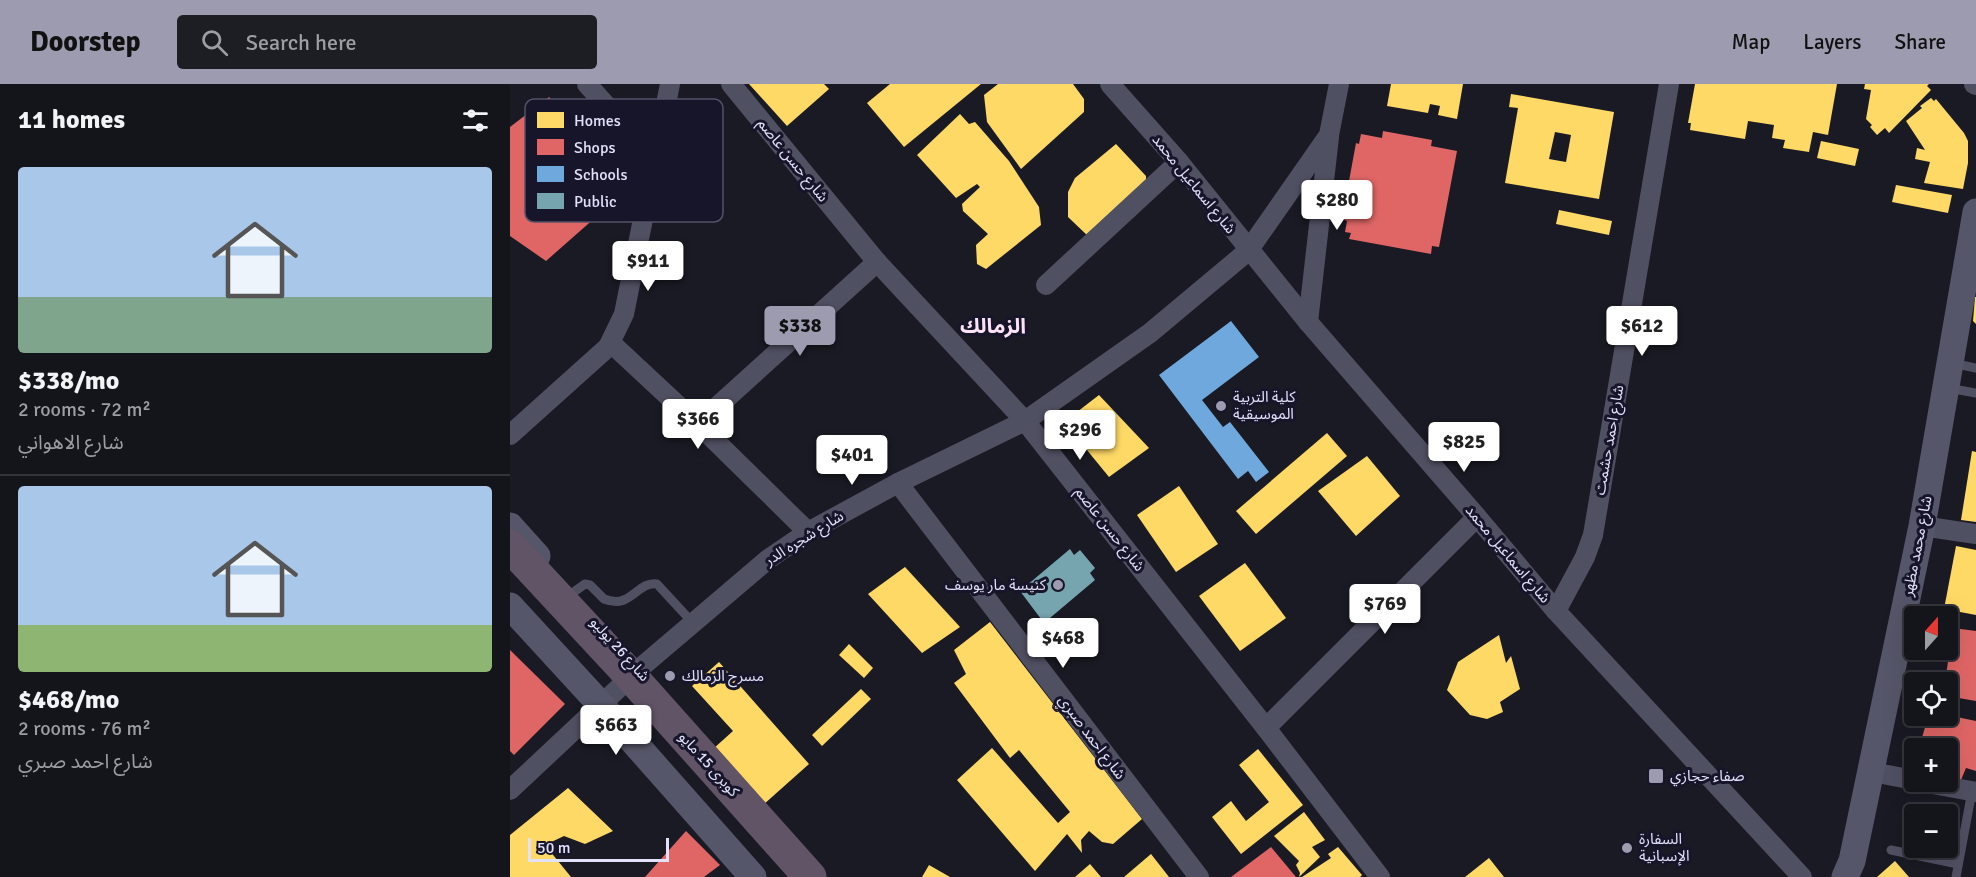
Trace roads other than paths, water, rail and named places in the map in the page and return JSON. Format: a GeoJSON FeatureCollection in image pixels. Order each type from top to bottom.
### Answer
{"type":"FeatureCollection","features":[{"type":"Feature","properties":{"kind":"highway","name":"كوبرى 15 مايو"},"geometry":{"type":"LineString","coordinates":[[510,546],[628,673],[810,877]]}},
{"type":"Feature","properties":{"kind":"highway","name":"كوبرى 15 مايو"},"geometry":{"type":"LineString","coordinates":[[510,574],[615,688],[782,877]]}},
{"type":"Feature","properties":{"kind":"street"},"geometry":{"type":"LineString","coordinates":[[587,84],[600,99]]}},
{"type":"Feature","properties":{"kind":"street"},"geometry":{"type":"LineString","coordinates":[[667,99],[670,84]]}},
{"type":"Feature","properties":{"kind":"street","name":"شارع حسن عاصم"},"geometry":{"type":"LineString","coordinates":[[731,84],[877,262],[1025,421],[1380,877]]}},
{"type":"Feature","properties":{"kind":"street","name":"شارع اسماعيل محمد"},"geometry":{"type":"LineString","coordinates":[[1110,84],[1179,162],[1303,317],[1556,611],[1802,877]]}},
{"type":"Feature","properties":{"kind":"street"},"geometry":{"type":"LineString","coordinates":[[1303,317],[1329,135],[1339,84]]}},
{"type":"Feature","properties":{"kind":"street","name":"شارع احمد حشمت"},"geometry":{"type":"LineString","coordinates":[[1556,611],[1585,557],[1593,535],[1669,84]]}},
{"type":"Feature","properties":{"kind":"street","name":"شارع شجره الدر"},"geometry":{"type":"LineString","coordinates":[[510,790],[639,669],[767,560],[808,532],[898,483],[1025,421],[1150,333],[1248,251],[1329,135]]}},
{"type":"Feature","properties":{"kind":"street"},"geometry":{"type":"LineString","coordinates":[[1046,285],[1179,162]]}},
{"type":"Feature","properties":{"kind":"street","name":"شارع محمد مظهر"},"geometry":{"type":"LineString","coordinates":[[1845,877],[1852,861],[1872,771],[1922,526],[1957,373],[1975,220]]}},
{"type":"Feature","properties":{"kind":"street"},"geometry":{"type":"LineString","coordinates":[[510,435],[594,362],[611,343],[624,314],[643,222]]}},
{"type":"Feature","properties":{"kind":"street"},"geometry":{"type":"LineString","coordinates":[[698,424],[877,262]]}},
{"type":"Feature","properties":{"kind":"street"},"geometry":{"type":"LineString","coordinates":[[611,343],[808,532]]}},
{"type":"Feature","properties":{"kind":"street","name":"شارع احمد صبري"},"geometry":{"type":"LineString","coordinates":[[898,483],[1199,877]]}},
{"type":"Feature","properties":{"kind":"street"},"geometry":{"type":"LineString","coordinates":[[1266,728],[1477,517]]}},
{"type":"Feature","properties":{"kind":"street","name":"شارع 26 يوليو"},"geometry":{"type":"LineString","coordinates":[[510,526],[829,877]]}},
{"type":"Feature","properties":{"kind":"street"},"geometry":{"type":"LineString","coordinates":[[1922,526],[1976,534]]}},
{"type":"Feature","properties":{"kind":"street"},"geometry":{"type":"LineString","coordinates":[[510,606],[753,877]]}},
{"type":"Feature","properties":{"kind":"street"},"geometry":{"type":"LineString","coordinates":[[1872,771],[1904,778]]}},
{"type":"Feature","properties":{"kind":"street"},"geometry":{"type":"LineString","coordinates":[[1958,789],[1974,792]]}},
{"type":"Feature","properties":{"kind":"lane"},"geometry":{"type":"LineString","coordinates":[[1957,373],[1976,393]]}},
{"type":"Feature","properties":{"kind":"lane"},"geometry":{"type":"LineString","coordinates":[[571,594],[585,584],[590,585],[604,599],[623,600],[628,599],[645,585],[657,584],[693,623]]}},
{"type":"Feature","properties":{"kind":"lane"},"geometry":{"type":"LineString","coordinates":[[1956,877],[1974,792]]}},
{"type":"Feature","properties":{"kind":"lane"},"geometry":{"type":"LineString","coordinates":[[1891,850],[1958,864]]}},
{"type":"Feature","properties":{"kind":"place","name":"كلية التربية الموسيقية"},"geometry":{"type":"Point","coordinates":[1221,406]}},
{"type":"Feature","properties":{"kind":"place","name":"كنيسة مار يوسف"},"geometry":{"type":"Point","coordinates":[1058,585]}},
{"type":"Feature","properties":{"kind":"place","name":"مسرح الزمالك"},"geometry":{"type":"Point","coordinates":[670,676]}},
{"type":"Feature","properties":{"kind":"place","name":"صفاء حجازي"},"geometry":{"type":"Point","coordinates":[1656,776]}},
{"type":"Feature","properties":{"kind":"place","name":"السفارة الإسبانية"},"geometry":{"type":"Point","coordinates":[1627,848]}},
{"type":"Feature","properties":{"kind":"district","name":"الزمالك"},"geometry":{"type":"Point","coordinates":[993,326]}}]}
